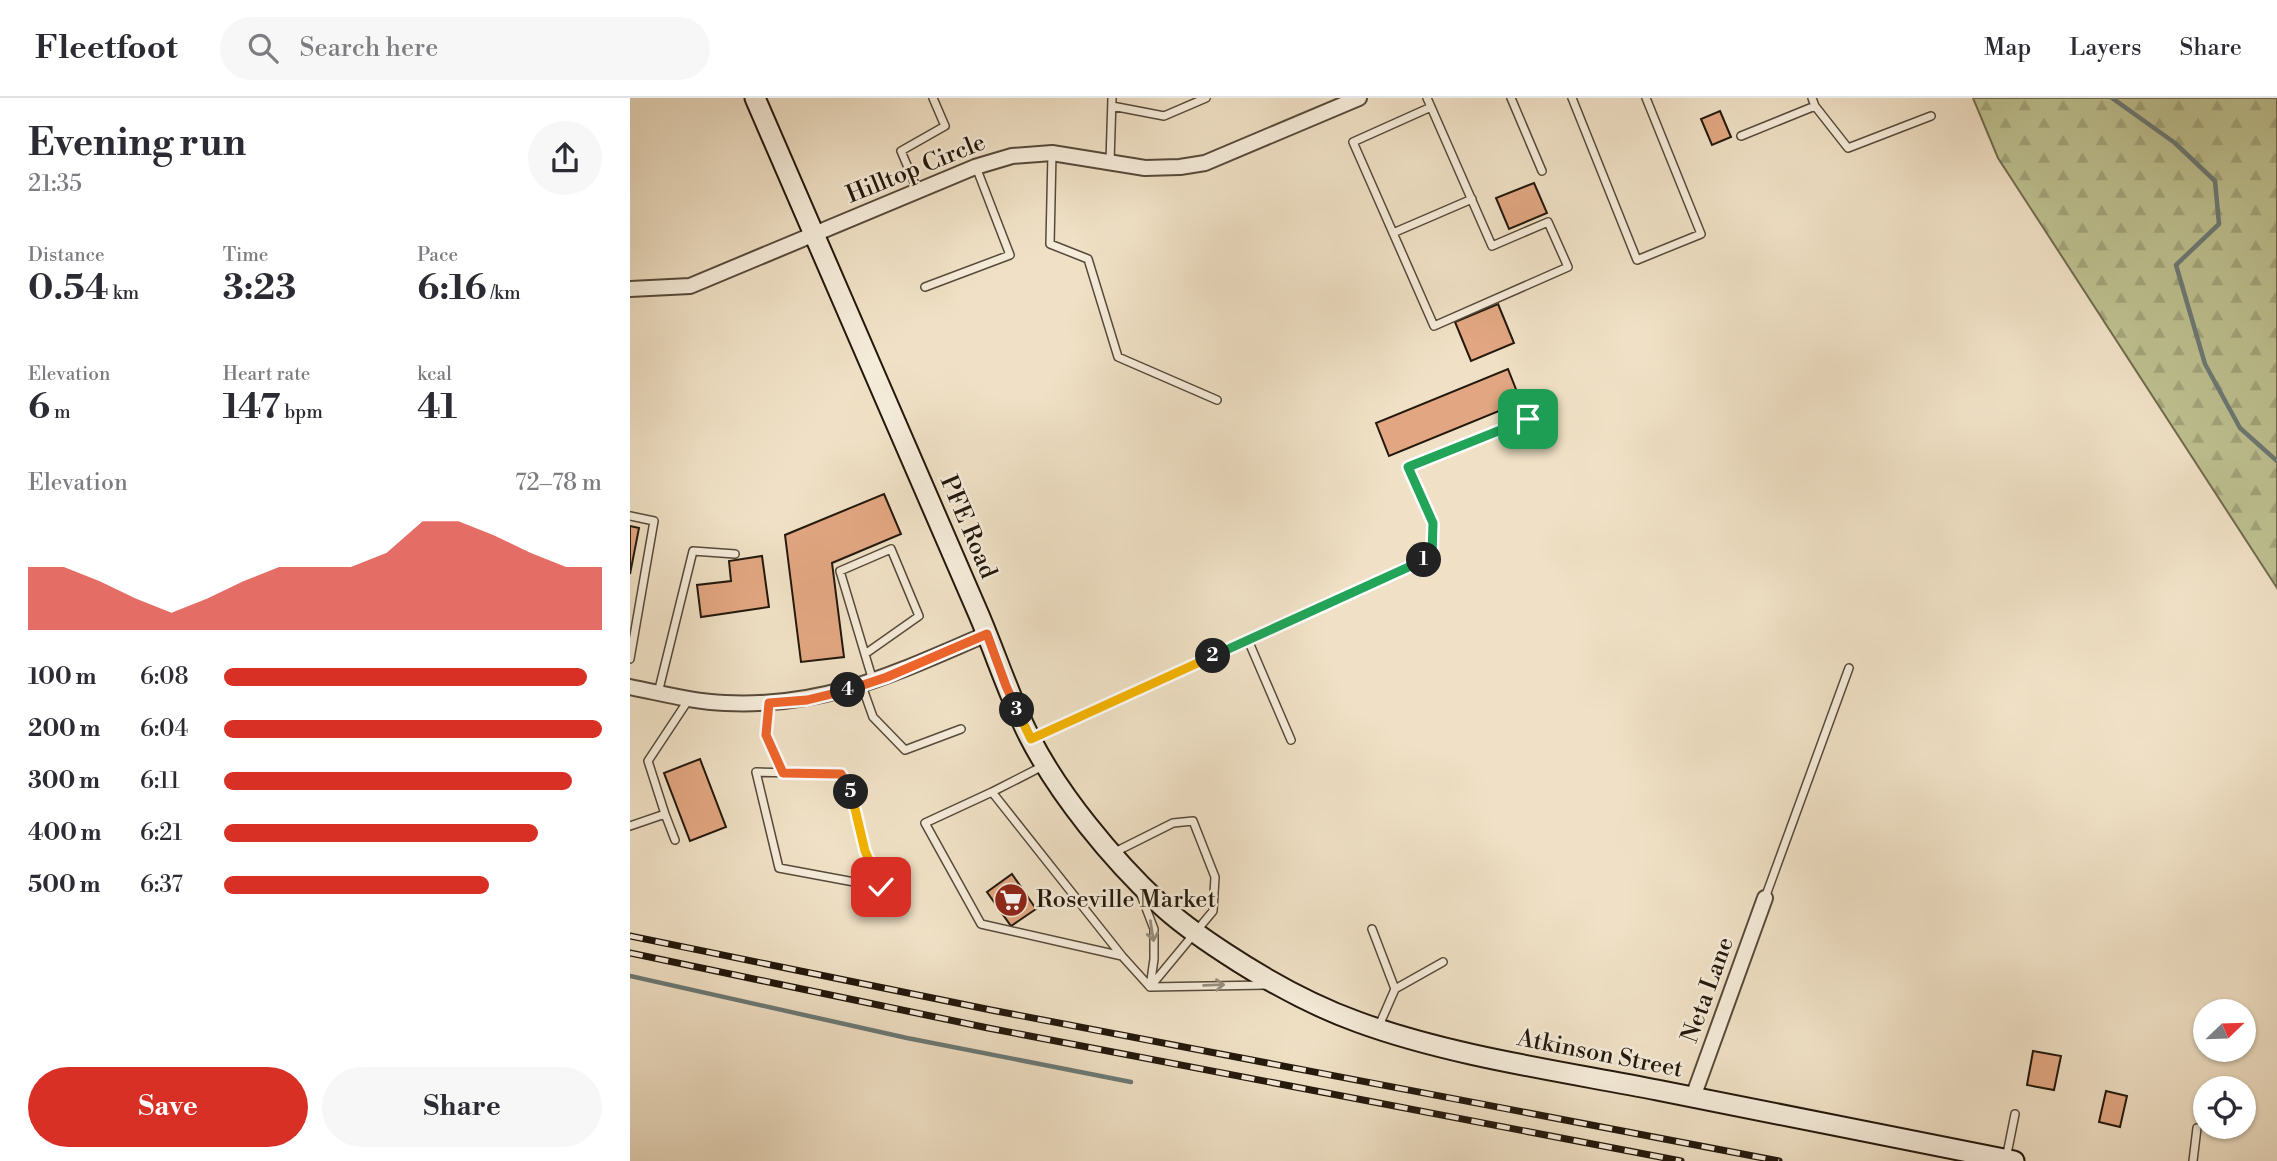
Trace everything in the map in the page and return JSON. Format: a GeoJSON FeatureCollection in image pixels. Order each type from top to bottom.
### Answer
{"type":"FeatureCollection","features":[{"type":"Feature","properties":{"kind":"main road","name":"PFE Road"},"geometry":{"type":"LineString","coordinates":[[755,98],[1031,739],[1046,765],[1112,854],[1161,905],[1196,934]]}},
{"type":"Feature","properties":{"kind":"main road","name":"Atkinson Street"},"geometry":{"type":"LineString","coordinates":[[1196,934],[1252,971],[1320,1006],[1407,1038],[1497,1059],[2010,1160]]}},
{"type":"Feature","properties":{"kind":"street","name":"Hilltop Circle"},"geometry":{"type":"LineString","coordinates":[[630,289],[690,286],[975,167],[1012,156],[1052,153],[1145,168],[1205,163],[1359,98]]}},
{"type":"Feature","properties":{"kind":"street"},"geometry":{"type":"LineString","coordinates":[[630,687],[722,703],[807,700],[868,684],[987,634]]}},
{"type":"Feature","properties":{"kind":"street","name":"Neta Lane"},"geometry":{"type":"LineString","coordinates":[[1693,1097],[1765,898]]}},
{"type":"Feature","properties":{"kind":"lane"},"geometry":{"type":"LineString","coordinates":[[918,191],[901,151],[945,126],[933,98]]}},
{"type":"Feature","properties":{"kind":"lane"},"geometry":{"type":"LineString","coordinates":[[1110,163],[1112,102],[1164,116],[1206,98]]}},
{"type":"Feature","properties":{"kind":"lane"},"geometry":{"type":"LineString","coordinates":[[1427,98],[1431,107],[1472,200],[1492,246],[1548,222],[1568,267],[1434,326],[1353,142],[1431,107]]}},
{"type":"Feature","properties":{"kind":"lane"},"geometry":{"type":"LineString","coordinates":[[1511,98],[1542,171]]}},
{"type":"Feature","properties":{"kind":"lane"},"geometry":{"type":"LineString","coordinates":[[1572,98],[1637,260],[1701,234],[1646,98]]}},
{"type":"Feature","properties":{"kind":"lane"},"geometry":{"type":"LineString","coordinates":[[1812,98],[1815,106],[1848,148],[1931,116]]}},
{"type":"Feature","properties":{"kind":"lane"},"geometry":{"type":"LineString","coordinates":[[1741,136],[1815,106]]}},
{"type":"Feature","properties":{"kind":"lane"},"geometry":{"type":"LineString","coordinates":[[1052,153],[1051,244],[1088,259],[1118,356],[1217,400]]}},
{"type":"Feature","properties":{"kind":"lane"},"geometry":{"type":"LineString","coordinates":[[925,287],[1010,255],[975,167]]}},
{"type":"Feature","properties":{"kind":"lane"},"geometry":{"type":"LineString","coordinates":[[1393,233],[1472,200]]}},
{"type":"Feature","properties":{"kind":"lane"},"geometry":{"type":"LineString","coordinates":[[1031,739],[1432,556],[1433,523],[1408,467],[1528,419]]}},
{"type":"Feature","properties":{"kind":"lane"},"geometry":{"type":"LineString","coordinates":[[630,516],[654,521],[630,659]]}},
{"type":"Feature","properties":{"kind":"lane"},"geometry":{"type":"LineString","coordinates":[[865,654],[919,616],[891,549],[840,571],[865,654],[873,717],[905,750],[961,729]]}},
{"type":"Feature","properties":{"kind":"lane"},"geometry":{"type":"LineString","coordinates":[[658,693],[693,551],[735,554]]}},
{"type":"Feature","properties":{"kind":"lane"},"geometry":{"type":"LineString","coordinates":[[1248,640],[1291,740]]}},
{"type":"Feature","properties":{"kind":"lane"},"geometry":{"type":"LineString","coordinates":[[1765,898],[1849,668]]}},
{"type":"Feature","properties":{"kind":"lane"},"geometry":{"type":"LineString","coordinates":[[675,840],[648,761],[689,699]]}},
{"type":"Feature","properties":{"kind":"lane"},"geometry":{"type":"LineString","coordinates":[[769,703],[766,735],[783,773]]}},
{"type":"Feature","properties":{"kind":"lane"},"geometry":{"type":"LineString","coordinates":[[1046,765],[925,823],[981,924],[1122,956]]}},
{"type":"Feature","properties":{"kind":"lane"},"geometry":{"type":"LineString","coordinates":[[881,887],[779,868],[756,772],[841,774],[854,796],[865,851],[885,895]]}},
{"type":"Feature","properties":{"kind":"lane"},"geometry":{"type":"LineString","coordinates":[[992,792],[1122,956],[1150,987]]}},
{"type":"Feature","properties":{"kind":"lane"},"geometry":{"type":"LineString","coordinates":[[630,826],[664,814]]}},
{"type":"Feature","properties":{"kind":"lane"},"geometry":{"type":"LineString","coordinates":[[1112,854],[1173,823],[1193,821],[1215,877],[1213,911],[1150,987]]}},
{"type":"Feature","properties":{"kind":"lane"},"geometry":{"type":"LineString","coordinates":[[1134,877],[1154,929],[1150,987]]}},
{"type":"Feature","properties":{"kind":"lane"},"geometry":{"type":"LineString","coordinates":[[1372,929],[1395,989]]}},
{"type":"Feature","properties":{"kind":"lane"},"geometry":{"type":"LineString","coordinates":[[1377,1028],[1395,989],[1443,962]]}},
{"type":"Feature","properties":{"kind":"lane"},"geometry":{"type":"LineString","coordinates":[[1150,987],[1278,985]]}},
{"type":"Feature","properties":{"kind":"lane"},"geometry":{"type":"LineString","coordinates":[[2010,1160],[2015,1114]]}},
{"type":"Feature","properties":{"kind":"lane"},"geometry":{"type":"LineString","coordinates":[[2193,1161],[2196,1139]]}},
{"type":"Feature","properties":{"kind":"green space"},"geometry":{"type":"Polygon","coordinates":[[[1973,98],[2277,98],[2277,588],[1998,158],[1973,98]]]}},
{"type":"Feature","properties":{"kind":"building"},"geometry":{"type":"Polygon","coordinates":[[[1720,111],[1731,137],[1712,145],[1701,119],[1720,111]]]}},
{"type":"Feature","properties":{"kind":"building"},"geometry":{"type":"Polygon","coordinates":[[[1534,183],[1547,213],[1509,229],[1496,198],[1534,183]]]}},
{"type":"Feature","properties":{"kind":"building"},"geometry":{"type":"Polygon","coordinates":[[[1498,304],[1514,343],[1471,361],[1455,322],[1498,304]]]}},
{"type":"Feature","properties":{"kind":"building"},"geometry":{"type":"Polygon","coordinates":[[[1508,369],[1521,402],[1389,456],[1376,423],[1508,369]]]}},
{"type":"Feature","properties":{"kind":"building"},"geometry":{"type":"Polygon","coordinates":[[[884,494],[901,534],[832,563],[844,657],[801,662],[785,535],[884,494]]]}},
{"type":"Feature","properties":{"kind":"building"},"geometry":{"type":"Polygon","coordinates":[[[630,526],[639,528],[630,574],[630,526]]]}},
{"type":"Feature","properties":{"kind":"building"},"geometry":{"type":"Polygon","coordinates":[[[762,556],[769,607],[701,617],[697,585],[731,581],[729,561],[762,556]]]}},
{"type":"Feature","properties":{"kind":"building"},"geometry":{"type":"Polygon","coordinates":[[[700,759],[726,827],[690,841],[664,773],[700,759]]]}},
{"type":"Feature","properties":{"kind":"building","name":"Roseville Market"},"geometry":{"type":"Polygon","coordinates":[[[1012,874],[1036,909],[1011,926],[987,892],[1012,874]]]}},
{"type":"Feature","properties":{"kind":"building"},"geometry":{"type":"Polygon","coordinates":[[[2033,1051],[2061,1056],[2054,1090],[2027,1085],[2033,1051]]]}},
{"type":"Feature","properties":{"kind":"building"},"geometry":{"type":"Polygon","coordinates":[[[2106,1091],[2127,1096],[2120,1127],[2099,1122],[2106,1091]]]}},
{"type":"Feature","properties":{"kind":"waterway"},"geometry":{"type":"LineString","coordinates":[[2112,98],[2175,143],[2215,181],[2219,224],[2176,265],[2205,364],[2240,428],[2277,461]]}},
{"type":"Feature","properties":{"kind":"waterway"},"geometry":{"type":"LineString","coordinates":[[630,976],[907,1038],[1131,1082]]}},
{"type":"Feature","properties":{"kind":"railway"},"geometry":{"type":"LineString","coordinates":[[630,936],[991,1010],[1779,1161]]}},
{"type":"Feature","properties":{"kind":"railway"},"geometry":{"type":"LineString","coordinates":[[630,953],[988,1028],[1681,1161]]}},
{"type":"Feature","properties":{"kind":"place","name":"Roseville Market"},"geometry":{"type":"Point","coordinates":[1011,900]}},
{"type":"Feature","properties":{"kind":"route"},"geometry":{"type":"LineString","coordinates":[[881,887],[865,851],[854,796],[841,774],[783,773],[766,735],[769,703],[807,700],[862,686],[987,634],[1006,686],[1031,739],[1432,556],[1433,523],[1408,467],[1528,419]]}}]}
